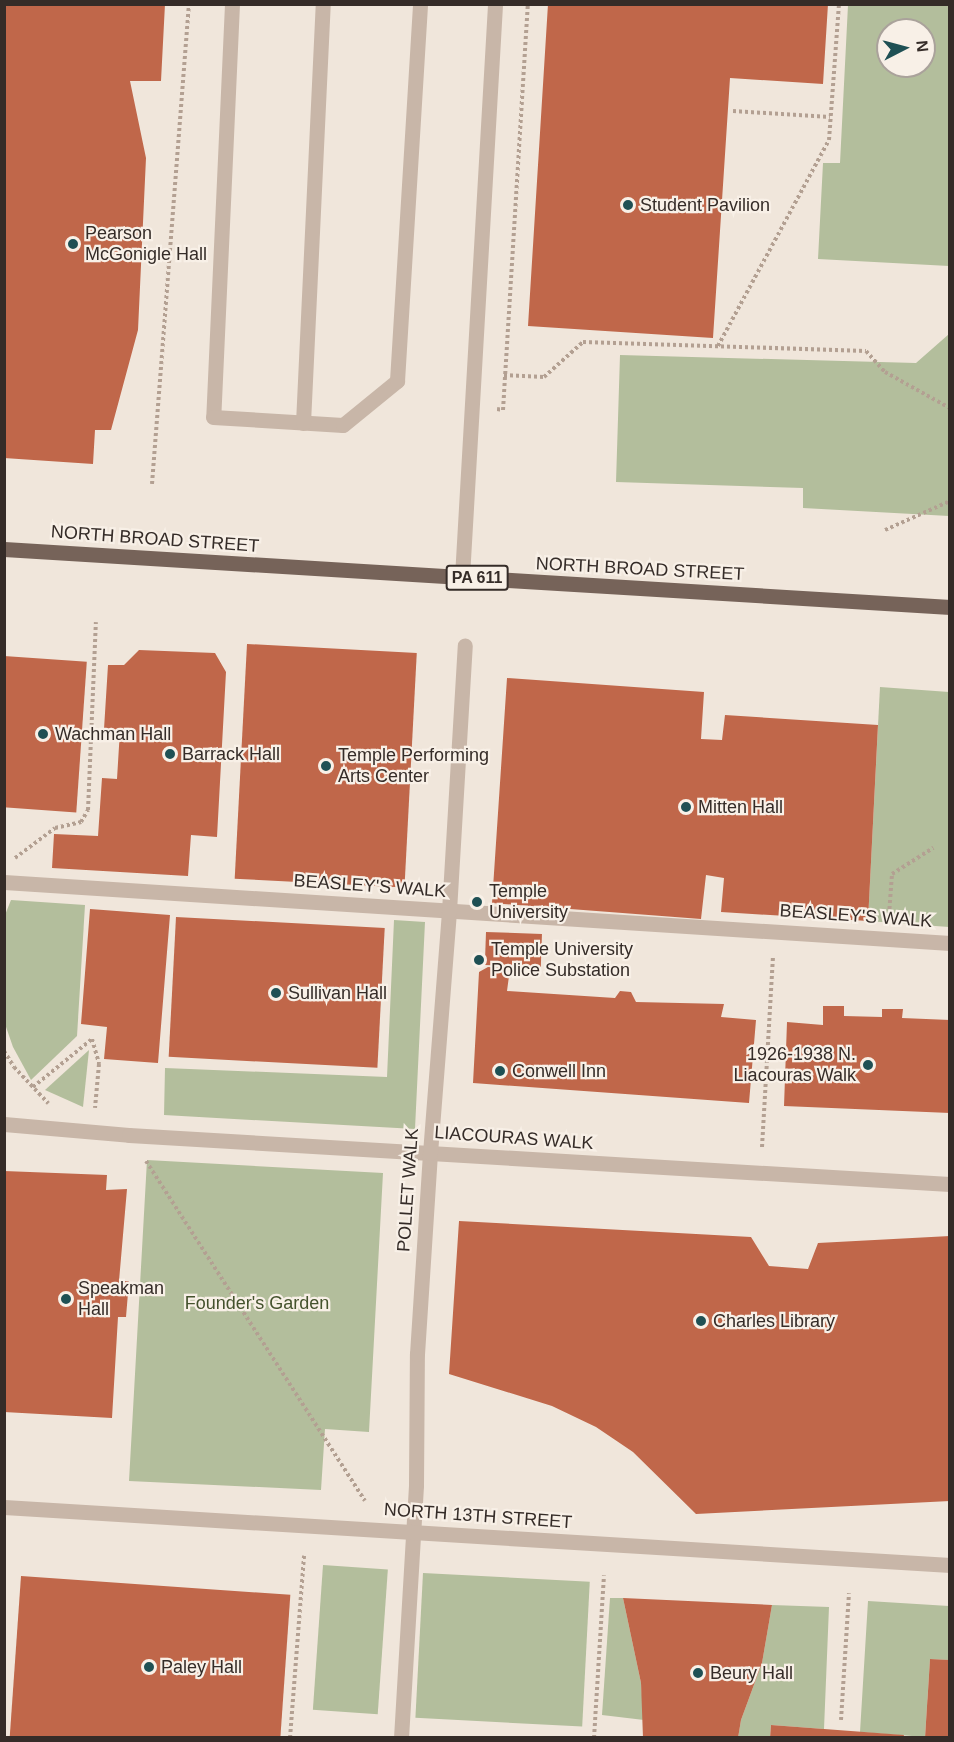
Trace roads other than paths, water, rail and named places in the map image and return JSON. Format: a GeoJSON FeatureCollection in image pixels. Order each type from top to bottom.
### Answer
{"type":"FeatureCollection","features":[{"type":"Feature","properties":{"kind":"main road","name":"NORTH BROAD STREET"},"geometry":{"type":"LineString","coordinates":[[4,549],[950,607]]}},
{"type":"Feature","properties":{"kind":"street"},"geometry":{"type":"LineString","coordinates":[[232,4],[213,417],[343,425],[397,381],[420,4]]}},
{"type":"Feature","properties":{"kind":"street"},"geometry":{"type":"LineString","coordinates":[[303,423],[323,4]]}},
{"type":"Feature","properties":{"kind":"street"},"geometry":{"type":"LineString","coordinates":[[462,577],[495,4]]}},
{"type":"Feature","properties":{"kind":"street","name":"POLLET WALK"},"geometry":{"type":"LineString","coordinates":[[400,1737],[412,1532],[417,1354],[429,1153],[449,910],[465,645]]}},
{"type":"Feature","properties":{"kind":"street","name":"BEASLEY'S WALK"},"geometry":{"type":"LineString","coordinates":[[4,882],[950,943]]}},
{"type":"Feature","properties":{"kind":"street","name":"LIACOURAS WALK"},"geometry":{"type":"LineString","coordinates":[[4,1124],[129,1135],[950,1184]]}},
{"type":"Feature","properties":{"kind":"street","name":"NORTH 13TH STREET"},"geometry":{"type":"LineString","coordinates":[[4,1507],[950,1565]]}},
{"type":"Feature","properties":{"kind":"place","name":"Student Pavilion"},"geometry":{"type":"Point","coordinates":[628,205]}},
{"type":"Feature","properties":{"kind":"place","name":"Pearson McGonigle Hall"},"geometry":{"type":"Point","coordinates":[73,244]}},
{"type":"Feature","properties":{"kind":"place","name":"Wachman Hall"},"geometry":{"type":"Point","coordinates":[43,734]}},
{"type":"Feature","properties":{"kind":"place","name":"Barrack Hall"},"geometry":{"type":"Point","coordinates":[170,754]}},
{"type":"Feature","properties":{"kind":"place","name":"Temple Performing Arts Center"},"geometry":{"type":"Point","coordinates":[326,766]}},
{"type":"Feature","properties":{"kind":"place","name":"Mitten Hall"},"geometry":{"type":"Point","coordinates":[686,807]}},
{"type":"Feature","properties":{"kind":"place","name":"Temple University"},"geometry":{"type":"Point","coordinates":[477,902]}},
{"type":"Feature","properties":{"kind":"place","name":"Temple University Police Substation"},"geometry":{"type":"Point","coordinates":[479,960]}},
{"type":"Feature","properties":{"kind":"place","name":"Sullivan Hall"},"geometry":{"type":"Point","coordinates":[276,993]}},
{"type":"Feature","properties":{"kind":"place","name":"1926-1938 N. Liacouras Walk"},"geometry":{"type":"Point","coordinates":[868,1065]}},
{"type":"Feature","properties":{"kind":"place","name":"Conwell Inn"},"geometry":{"type":"Point","coordinates":[500,1071]}},
{"type":"Feature","properties":{"kind":"place","name":"Speakman Hall"},"geometry":{"type":"Point","coordinates":[66,1299]}},
{"type":"Feature","properties":{"kind":"place","name":"Charles Library"},"geometry":{"type":"Point","coordinates":[701,1321]}},
{"type":"Feature","properties":{"kind":"place","name":"Paley Hall"},"geometry":{"type":"Point","coordinates":[149,1667]}},
{"type":"Feature","properties":{"kind":"place","name":"Beury Hall"},"geometry":{"type":"Point","coordinates":[698,1673]}},
{"type":"Feature","properties":{"kind":"park label","name":"Founder's Garden"},"geometry":{"type":"Point","coordinates":[257,1303]}}]}
